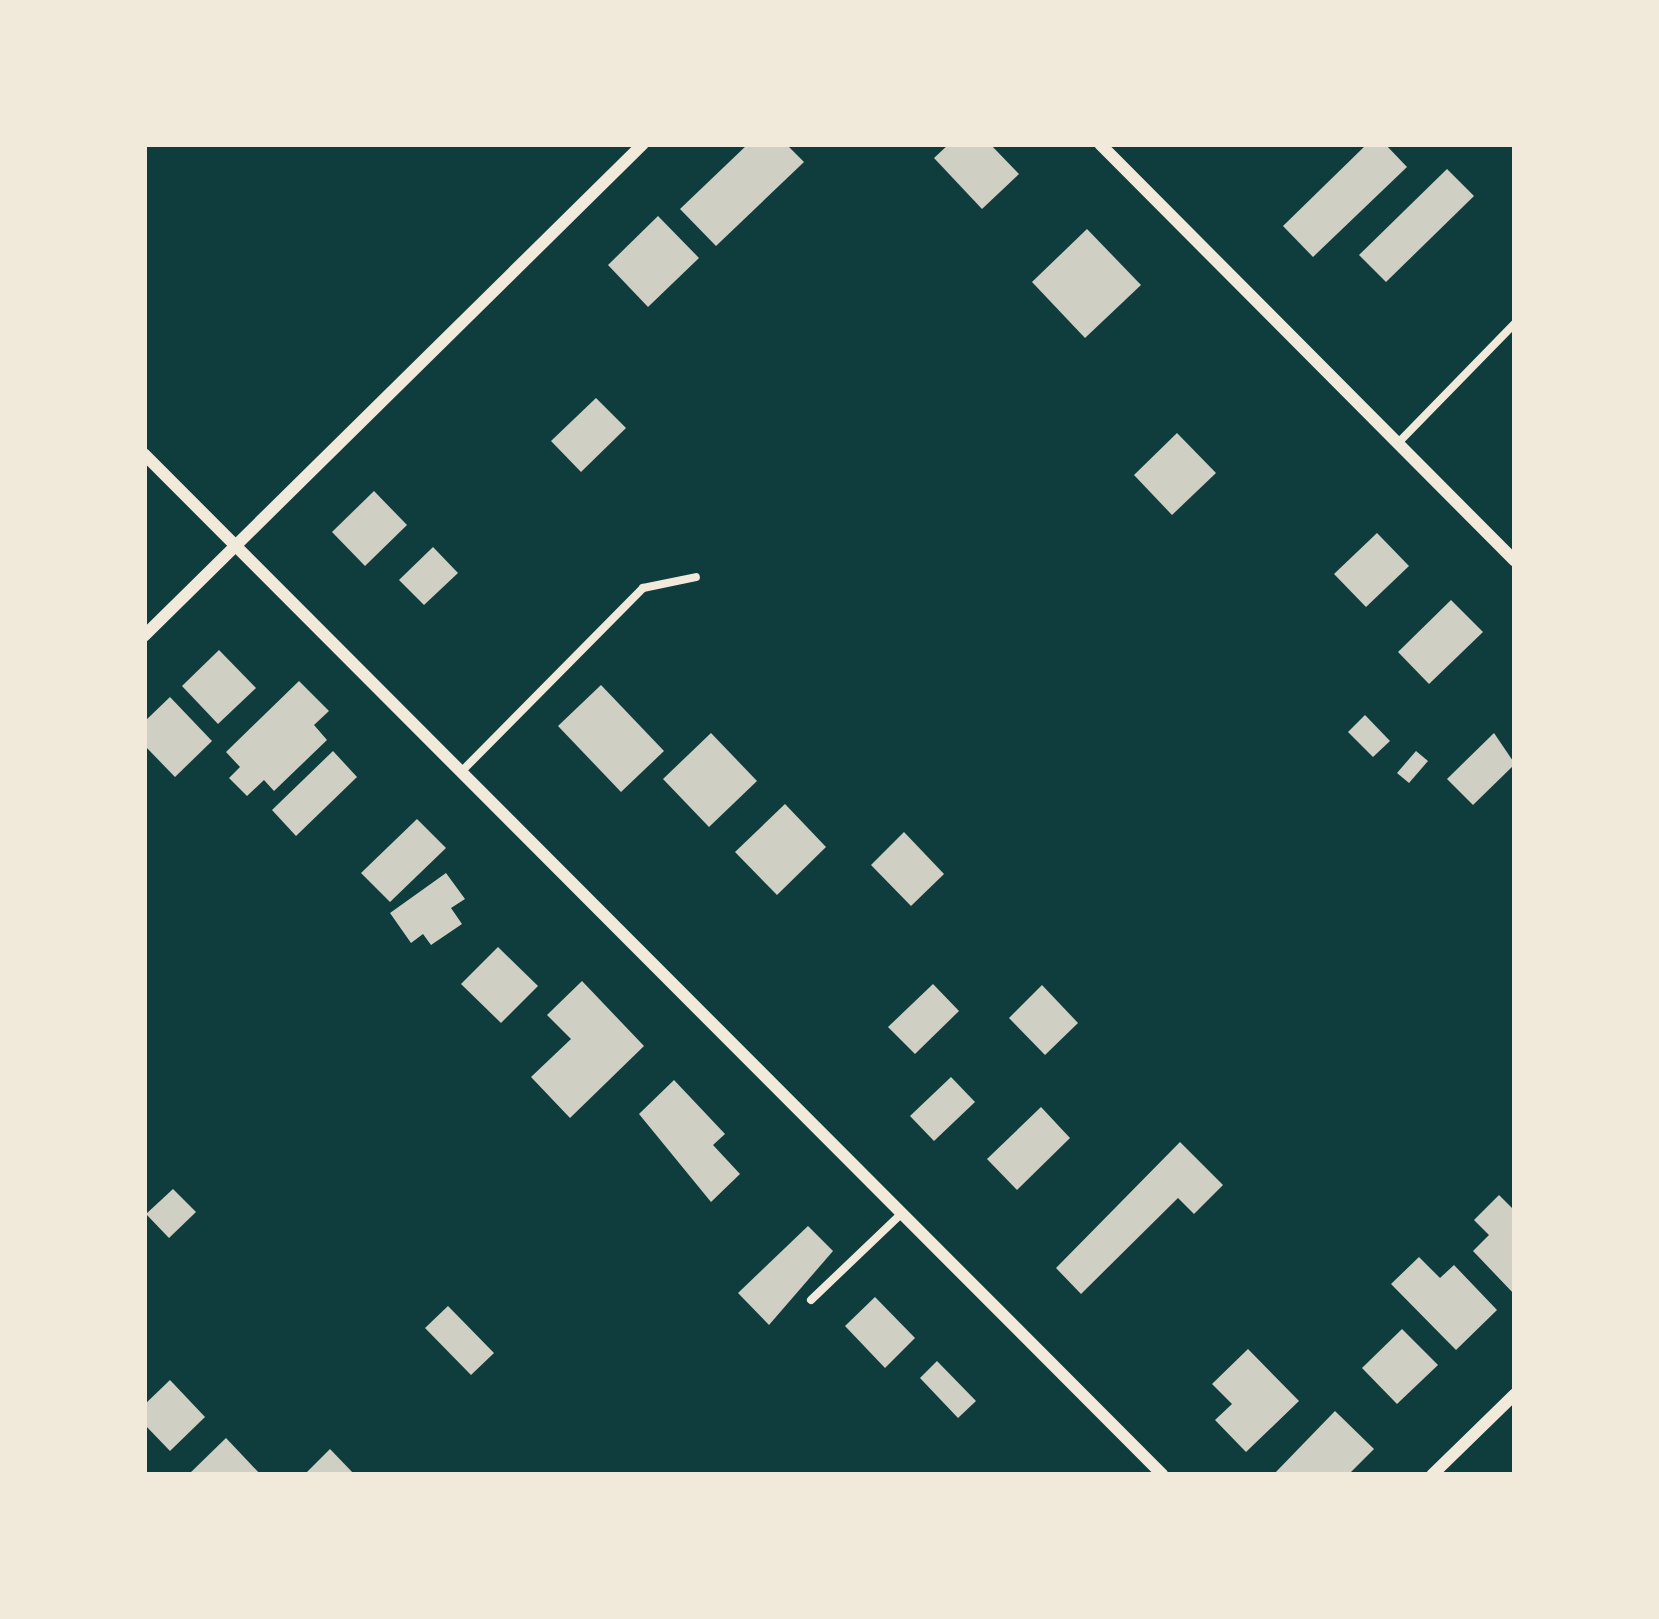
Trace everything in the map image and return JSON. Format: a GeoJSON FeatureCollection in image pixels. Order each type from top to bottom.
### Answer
{"type":"FeatureCollection","features":[{"type":"Feature","properties":{"kind":"street"},"geometry":{"type":"LineString","coordinates":[[144,636],[644,144]]}},
{"type":"Feature","properties":{"kind":"street"},"geometry":{"type":"LineString","coordinates":[[1100,144],[1515,561]]}},
{"type":"Feature","properties":{"kind":"street"},"geometry":{"type":"LineString","coordinates":[[144,454],[1163,1475]]}},
{"type":"Feature","properties":{"kind":"street"},"geometry":{"type":"LineString","coordinates":[[1432,1475],[1515,1394]]}},
{"type":"Feature","properties":{"kind":"lane"},"geometry":{"type":"LineString","coordinates":[[1398,443],[1515,323]]}},
{"type":"Feature","properties":{"kind":"lane"},"geometry":{"type":"LineString","coordinates":[[461,772],[643,588],[696,577]]}},
{"type":"Feature","properties":{"kind":"lane"},"geometry":{"type":"LineString","coordinates":[[812,1300],[902,1213]]}},
{"type":"Feature","properties":{"kind":"building"},"geometry":{"type":"Polygon","coordinates":[[[748,144],[786,144],[804,162],[716,246],[680,209],[748,144]]]}},
{"type":"Feature","properties":{"kind":"building"},"geometry":{"type":"Polygon","coordinates":[[[949,144],[990,144],[1019,174],[982,209],[934,158],[949,144]]]}},
{"type":"Feature","properties":{"kind":"building"},"geometry":{"type":"Polygon","coordinates":[[[1367,144],[1385,144],[1407,167],[1313,257],[1283,226],[1367,144]]]}},
{"type":"Feature","properties":{"kind":"building"},"geometry":{"type":"Polygon","coordinates":[[[1447,169],[1474,196],[1386,282],[1359,255],[1447,169]]]}},
{"type":"Feature","properties":{"kind":"building"},"geometry":{"type":"Polygon","coordinates":[[[658,216],[699,258],[648,307],[608,265],[658,216]]]}},
{"type":"Feature","properties":{"kind":"building"},"geometry":{"type":"Polygon","coordinates":[[[1087,229],[1141,285],[1085,338],[1032,282],[1087,229]]]}},
{"type":"Feature","properties":{"kind":"building"},"geometry":{"type":"Polygon","coordinates":[[[596,398],[626,428],[581,472],[551,441],[596,398]]]}},
{"type":"Feature","properties":{"kind":"building"},"geometry":{"type":"Polygon","coordinates":[[[1177,433],[1216,473],[1172,515],[1134,475],[1177,433]]]}},
{"type":"Feature","properties":{"kind":"building"},"geometry":{"type":"Polygon","coordinates":[[[374,491],[407,525],[365,566],[332,532],[374,491]]]}},
{"type":"Feature","properties":{"kind":"building"},"geometry":{"type":"Polygon","coordinates":[[[1377,533],[1409,566],[1366,607],[1334,574],[1377,533]]]}},
{"type":"Feature","properties":{"kind":"building"},"geometry":{"type":"Polygon","coordinates":[[[433,547],[458,573],[424,605],[399,580],[433,547]]]}},
{"type":"Feature","properties":{"kind":"building"},"geometry":{"type":"Polygon","coordinates":[[[1451,600],[1483,632],[1429,684],[1398,652],[1451,600]]]}},
{"type":"Feature","properties":{"kind":"building"},"geometry":{"type":"Polygon","coordinates":[[[219,650],[256,688],[218,724],[182,686],[219,650]]]}},
{"type":"Feature","properties":{"kind":"building"},"geometry":{"type":"Polygon","coordinates":[[[299,681],[329,711],[314,725],[327,740],[274,791],[264,780],[247,796],[229,778],[240,767],[226,752],[299,681]]]}},
{"type":"Feature","properties":{"kind":"building"},"geometry":{"type":"Polygon","coordinates":[[[601,685],[664,751],[621,792],[558,726],[601,685]]]}},
{"type":"Feature","properties":{"kind":"building"},"geometry":{"type":"Polygon","coordinates":[[[170,697],[212,741],[175,777],[144,745],[144,722],[170,697]]]}},
{"type":"Feature","properties":{"kind":"building"},"geometry":{"type":"Polygon","coordinates":[[[1365,715],[1390,741],[1373,757],[1348,732],[1365,715]]]}},
{"type":"Feature","properties":{"kind":"building"},"geometry":{"type":"Polygon","coordinates":[[[711,733],[757,781],[709,827],[663,779],[711,733]]]}},
{"type":"Feature","properties":{"kind":"building"},"geometry":{"type":"Polygon","coordinates":[[[1494,733],[1515,764],[1473,805],[1447,779],[1494,733]]]}},
{"type":"Feature","properties":{"kind":"building"},"geometry":{"type":"Polygon","coordinates":[[[333,751],[357,777],[296,836],[272,810],[333,751]]]}},
{"type":"Feature","properties":{"kind":"building"},"geometry":{"type":"Polygon","coordinates":[[[1416,751],[1428,761],[1409,783],[1397,773],[1416,751]]]}},
{"type":"Feature","properties":{"kind":"building"},"geometry":{"type":"Polygon","coordinates":[[[785,804],[826,847],[777,895],[735,852],[785,804]]]}},
{"type":"Feature","properties":{"kind":"building"},"geometry":{"type":"Polygon","coordinates":[[[417,819],[446,848],[390,902],[361,873],[417,819]]]}},
{"type":"Feature","properties":{"kind":"building"},"geometry":{"type":"Polygon","coordinates":[[[904,832],[944,874],[911,906],[871,865],[904,832]]]}},
{"type":"Feature","properties":{"kind":"building"},"geometry":{"type":"Polygon","coordinates":[[[446,873],[465,899],[451,908],[462,924],[431,945],[423,934],[411,943],[390,913],[446,873]]]}},
{"type":"Feature","properties":{"kind":"building"},"geometry":{"type":"Polygon","coordinates":[[[498,947],[538,986],[501,1023],[461,984],[498,947]]]}},
{"type":"Feature","properties":{"kind":"building"},"geometry":{"type":"Polygon","coordinates":[[[582,981],[644,1046],[570,1118],[531,1077],[571,1039],[547,1015],[582,981]]]}},
{"type":"Feature","properties":{"kind":"building"},"geometry":{"type":"Polygon","coordinates":[[[933,984],[959,1011],[915,1054],[888,1027],[933,984]]]}},
{"type":"Feature","properties":{"kind":"building"},"geometry":{"type":"Polygon","coordinates":[[[1042,985],[1078,1023],[1045,1055],[1009,1018],[1042,985]]]}},
{"type":"Feature","properties":{"kind":"building"},"geometry":{"type":"Polygon","coordinates":[[[951,1077],[975,1102],[934,1141],[910,1116],[951,1077]]]}},
{"type":"Feature","properties":{"kind":"building"},"geometry":{"type":"Polygon","coordinates":[[[674,1080],[725,1134],[713,1145],[740,1174],[711,1202],[639,1114],[674,1080]]]}},
{"type":"Feature","properties":{"kind":"building"},"geometry":{"type":"Polygon","coordinates":[[[1041,1107],[1070,1138],[1017,1190],[987,1159],[1041,1107]]]}},
{"type":"Feature","properties":{"kind":"building"},"geometry":{"type":"Polygon","coordinates":[[[1180,1142],[1223,1185],[1194,1214],[1178,1198],[1081,1294],[1056,1268],[1180,1142]]]}},
{"type":"Feature","properties":{"kind":"building"},"geometry":{"type":"Polygon","coordinates":[[[173,1189],[196,1212],[169,1238],[146,1214],[173,1189]]]}},
{"type":"Feature","properties":{"kind":"building"},"geometry":{"type":"Polygon","coordinates":[[[1499,1195],[1515,1211],[1515,1295],[1473,1251],[1489,1235],[1474,1220],[1499,1195]]]}},
{"type":"Feature","properties":{"kind":"building"},"geometry":{"type":"Polygon","coordinates":[[[808,1226],[833,1251],[769,1325],[738,1293],[808,1226]]]}},
{"type":"Feature","properties":{"kind":"building"},"geometry":{"type":"Polygon","coordinates":[[[1419,1257],[1440,1278],[1454,1265],[1497,1310],[1456,1350],[1391,1284],[1419,1257]]]}},
{"type":"Feature","properties":{"kind":"building"},"geometry":{"type":"Polygon","coordinates":[[[875,1297],[915,1338],[885,1368],[845,1326],[875,1297]]]}},
{"type":"Feature","properties":{"kind":"building"},"geometry":{"type":"Polygon","coordinates":[[[448,1306],[494,1353],[471,1375],[425,1328],[448,1306]]]}},
{"type":"Feature","properties":{"kind":"building"},"geometry":{"type":"Polygon","coordinates":[[[1402,1329],[1438,1365],[1397,1404],[1362,1368],[1402,1329]]]}},
{"type":"Feature","properties":{"kind":"building"},"geometry":{"type":"Polygon","coordinates":[[[1248,1349],[1299,1401],[1246,1452],[1215,1420],[1232,1404],[1212,1384],[1248,1349]]]}},
{"type":"Feature","properties":{"kind":"building"},"geometry":{"type":"Polygon","coordinates":[[[937,1361],[976,1401],[958,1418],[920,1378],[937,1361]]]}},
{"type":"Feature","properties":{"kind":"building"},"geometry":{"type":"Polygon","coordinates":[[[170,1380],[205,1417],[170,1451],[144,1424],[144,1405],[170,1380]]]}},
{"type":"Feature","properties":{"kind":"building"},"geometry":{"type":"Polygon","coordinates":[[[1335,1411],[1374,1449],[1348,1475],[1273,1475],[1335,1411]]]}},
{"type":"Feature","properties":{"kind":"building"},"geometry":{"type":"Polygon","coordinates":[[[226,1438],[261,1475],[188,1475],[226,1438]]]}},
{"type":"Feature","properties":{"kind":"building"},"geometry":{"type":"Polygon","coordinates":[[[330,1449],[355,1475],[304,1475],[330,1449]]]}}]}
